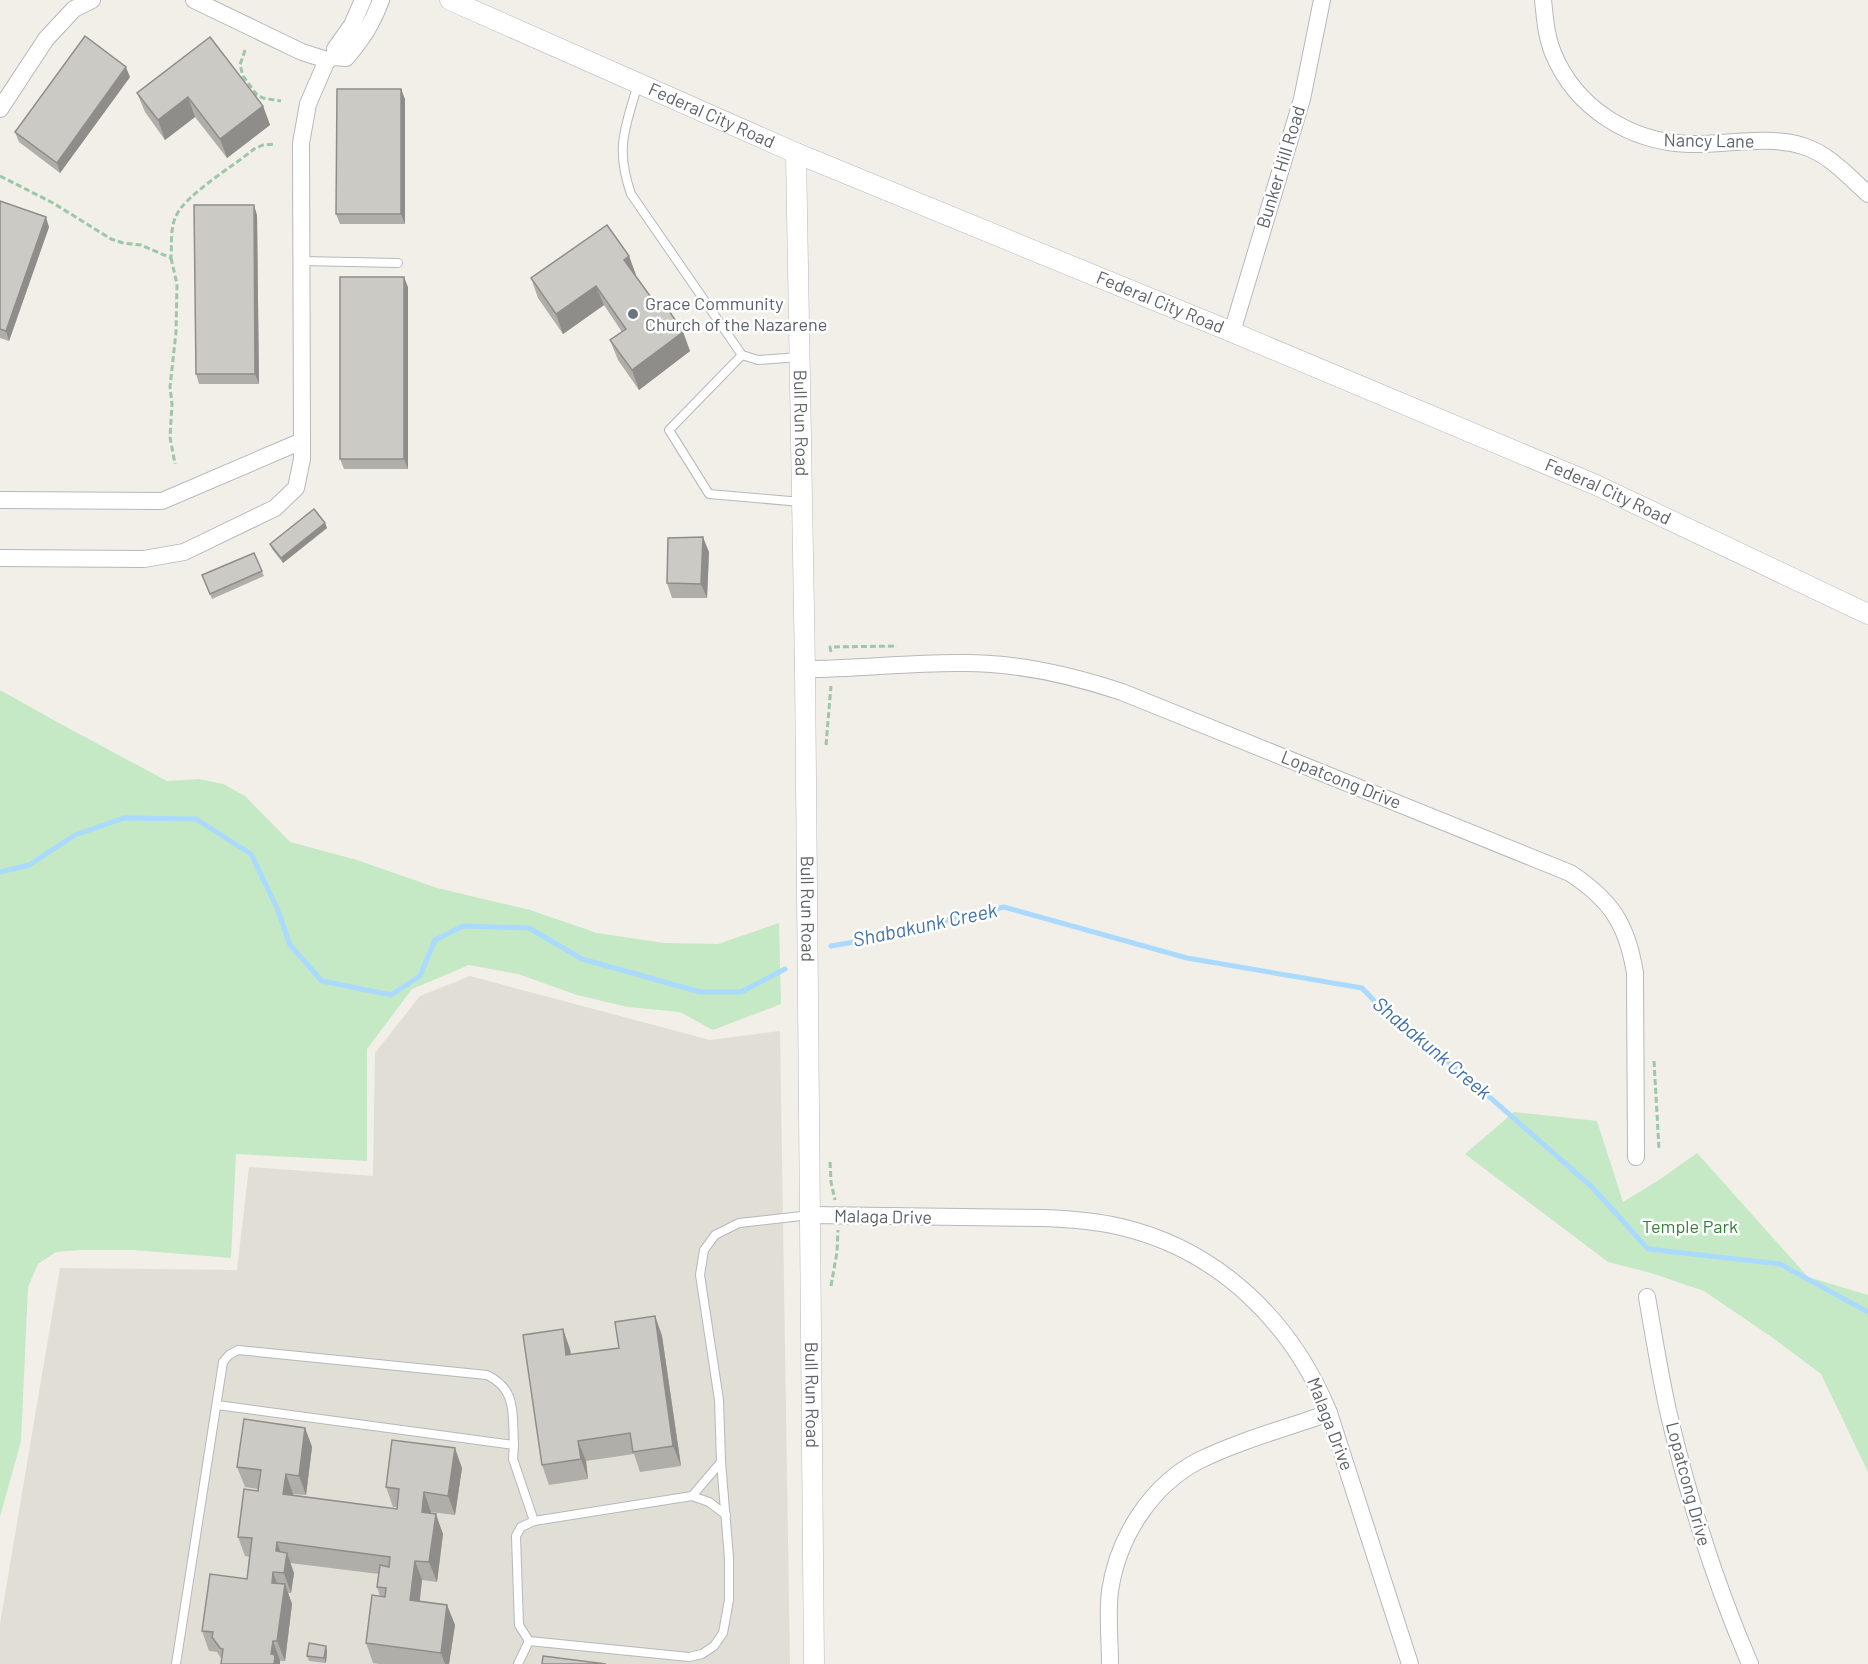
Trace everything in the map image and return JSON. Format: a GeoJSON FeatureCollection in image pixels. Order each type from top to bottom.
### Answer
{"type":"FeatureCollection","features":[{"type":"Feature","properties":{"kind":"street"},"geometry":{"type":"LineString","coordinates":[[0,109],[46,39],[74,9],[92,0]]}},
{"type":"Feature","properties":{"kind":"street"},"geometry":{"type":"LineString","coordinates":[[194,0],[302,52],[331,58],[346,58],[363,38],[381,0]]}},
{"type":"Feature","properties":{"kind":"street"},"geometry":{"type":"LineString","coordinates":[[0,558],[144,559],[184,552],[275,508],[296,489],[302,459],[301,143],[308,104],[335,49],[352,25],[363,0]]}},
{"type":"Feature","properties":{"kind":"street","name":"Federal City Road"},"geometry":{"type":"LineString","coordinates":[[450,0],[796,153],[1596,485],[1868,614]]}},
{"type":"Feature","properties":{"kind":"street","name":"Bunker Hill Road"},"geometry":{"type":"LineString","coordinates":[[1232,332],[1302,99],[1322,0]]}},
{"type":"Feature","properties":{"kind":"street","name":"Nancy Lane"},"geometry":{"type":"LineString","coordinates":[[1543,0],[1546,29],[1553,53],[1564,74],[1593,109],[1614,123],[1636,135],[1661,141],[1689,144],[1781,142],[1803,146],[1824,156],[1868,194]]}},
{"type":"Feature","properties":{"kind":"street","name":"Bull Run Road"},"geometry":{"type":"LineString","coordinates":[[796,153],[805,669],[814,1664]]}},
{"type":"Feature","properties":{"kind":"street"},"geometry":{"type":"LineString","coordinates":[[0,500],[162,501],[302,441]]}},
{"type":"Feature","properties":{"kind":"street","name":"Lopatcong Drive"},"geometry":{"type":"LineString","coordinates":[[805,669],[965,663],[1049,671],[1087,680],[1570,873],[1592,887],[1608,904],[1623,928],[1631,949],[1635,973],[1636,1157]]}},
{"type":"Feature","properties":{"kind":"street","name":"Malaga Drive"},"geometry":{"type":"LineString","coordinates":[[810,1215],[1081,1220],[1122,1227],[1157,1238],[1191,1254],[1222,1273],[1254,1300],[1280,1327],[1301,1357],[1319,1389],[1329,1413],[1410,1664]]}},
{"type":"Feature","properties":{"kind":"street","name":"Lopatcong Drive"},"geometry":{"type":"LineString","coordinates":[[1647,1297],[1668,1413],[1686,1484],[1707,1554],[1732,1623],[1750,1664]]}},
{"type":"Feature","properties":{"kind":"street"},"geometry":{"type":"LineString","coordinates":[[1110,1664],[1110,1593],[1115,1566],[1125,1540],[1140,1514],[1157,1493],[1198,1461],[1222,1450],[1329,1413]]}},
{"type":"Feature","properties":{"kind":"lane"},"geometry":{"type":"LineString","coordinates":[[639,84],[625,129],[622,154],[625,176],[631,194],[742,355],[758,360],[800,357]]}},
{"type":"Feature","properties":{"kind":"lane"},"geometry":{"type":"LineString","coordinates":[[303,261],[398,263]]}},
{"type":"Feature","properties":{"kind":"lane"},"geometry":{"type":"LineString","coordinates":[[742,355],[669,430],[710,494],[803,502]]}},
{"type":"Feature","properties":{"kind":"lane"},"geometry":{"type":"LineString","coordinates":[[529,1641],[689,1657],[702,1654],[714,1646],[723,1633],[729,1600],[726,1515],[719,1400],[700,1275],[704,1250],[715,1235],[739,1223],[810,1215]]}},
{"type":"Feature","properties":{"kind":"lane"},"geometry":{"type":"LineString","coordinates":[[176,1664],[223,1362],[238,1350],[487,1375],[497,1380],[508,1391],[511,1401],[513,1460],[534,1521]]}},
{"type":"Feature","properties":{"kind":"lane"},"geometry":{"type":"LineString","coordinates":[[217,1405],[514,1445]]}},
{"type":"Feature","properties":{"kind":"lane"},"geometry":{"type":"LineString","coordinates":[[692,1496],[721,1462]]}},
{"type":"Feature","properties":{"kind":"lane"},"geometry":{"type":"LineString","coordinates":[[529,1641],[519,1625],[516,1536],[521,1527],[534,1521],[692,1496],[709,1502],[726,1515]]}},
{"type":"Feature","properties":{"kind":"lane"},"geometry":{"type":"LineString","coordinates":[[518,1664],[529,1641]]}},
{"type":"Feature","properties":{"kind":"path"},"geometry":{"type":"LineString","coordinates":[[245,50],[240,65],[243,76],[257,95],[281,101]]}},
{"type":"Feature","properties":{"kind":"path"},"geometry":{"type":"LineString","coordinates":[[175,464],[170,437],[170,387],[176,332],[177,284],[171,258],[174,223],[180,210],[195,195],[254,149],[263,145],[275,144]]}},
{"type":"Feature","properties":{"kind":"path"},"geometry":{"type":"LineString","coordinates":[[0,176],[53,203],[111,239],[141,245],[171,258]]}},
{"type":"Feature","properties":{"kind":"path"},"geometry":{"type":"LineString","coordinates":[[825,752],[831,700],[831,647],[897,646]]}},
{"type":"Feature","properties":{"kind":"path"},"geometry":{"type":"LineString","coordinates":[[1654,1058],[1659,1149]]}},
{"type":"Feature","properties":{"kind":"path"},"geometry":{"type":"LineString","coordinates":[[829,1295],[837,1252],[839,1217],[831,1182],[830,1159]]}},
{"type":"Feature","properties":{"kind":"shaded area"},"geometry":{"type":"Polygon","coordinates":[[[470,976],[710,1040],[780,1031],[790,1664],[0,1664],[0,1624],[60,1268],[237,1270],[249,1167],[373,1176],[375,1053],[420,996],[470,976]]]}},
{"type":"Feature","properties":{"kind":"green space"},"geometry":{"type":"Polygon","coordinates":[[[0,690],[167,781],[199,779],[223,784],[245,796],[290,842],[357,860],[437,888],[530,910],[597,933],[664,943],[718,944],[779,923],[781,1004],[713,1030],[680,1012],[628,1007],[577,995],[518,974],[469,965],[412,989],[367,1049],[367,1161],[236,1154],[231,1258],[133,1250],[81,1250],[56,1252],[38,1264],[28,1287],[21,1441],[0,1517],[0,690]]]}},
{"type":"Feature","properties":{"kind":"green space","name":"Temple Park"},"geometry":{"type":"Polygon","coordinates":[[[1514,1112],[1597,1121],[1623,1202],[1697,1153],[1808,1277],[1868,1295],[1868,1472],[1821,1374],[1704,1291],[1651,1273],[1608,1262],[1465,1154],[1514,1112]]]}},
{"type":"Feature","properties":{"kind":"building"},"geometry":{"type":"Polygon","coordinates":[[[85,36],[126,67],[57,163],[15,132],[85,36]]]}},
{"type":"Feature","properties":{"kind":"building"},"geometry":{"type":"Polygon","coordinates":[[[210,37],[263,106],[220,139],[188,97],[158,120],[137,93],[210,37]]]}},
{"type":"Feature","properties":{"kind":"building"},"geometry":{"type":"Polygon","coordinates":[[[337,89],[401,89],[401,214],[336,214],[337,89]]]}},
{"type":"Feature","properties":{"kind":"building"},"geometry":{"type":"Polygon","coordinates":[[[0,201],[46,217],[6,331],[0,329],[0,201]]]}},
{"type":"Feature","properties":{"kind":"building"},"geometry":{"type":"Polygon","coordinates":[[[194,205],[254,205],[255,374],[196,374],[194,205]]]}},
{"type":"Feature","properties":{"kind":"building","name":"Grace Community Church of the Nazarene"},"geometry":{"type":"Polygon","coordinates":[[[607,225],[629,256],[624,260],[658,307],[664,303],[683,332],[632,370],[610,340],[626,329],[596,286],[556,314],[531,278],[607,225]]]}},
{"type":"Feature","properties":{"kind":"building"},"geometry":{"type":"Polygon","coordinates":[[[340,277],[404,277],[404,459],[340,459],[340,277]]]}},
{"type":"Feature","properties":{"kind":"building"},"geometry":{"type":"Polygon","coordinates":[[[314,509],[325,523],[281,558],[270,544],[314,509]]]}},
{"type":"Feature","properties":{"kind":"building"},"geometry":{"type":"Polygon","coordinates":[[[703,537],[701,584],[667,583],[668,538],[703,537]]]}},
{"type":"Feature","properties":{"kind":"building"},"geometry":{"type":"Polygon","coordinates":[[[254,553],[262,571],[210,594],[202,575],[254,553]]]}},
{"type":"Feature","properties":{"kind":"building"},"geometry":{"type":"Polygon","coordinates":[[[655,1316],[673,1446],[633,1452],[630,1433],[578,1441],[581,1459],[542,1465],[523,1335],[563,1329],[566,1355],[619,1348],[615,1322],[655,1316]]]}},
{"type":"Feature","properties":{"kind":"building"},"geometry":{"type":"Polygon","coordinates":[[[244,1419],[305,1428],[299,1476],[286,1474],[283,1494],[397,1509],[399,1489],[386,1487],[392,1440],[455,1448],[448,1496],[424,1492],[422,1512],[436,1514],[429,1562],[415,1561],[410,1600],[447,1605],[441,1653],[366,1643],[372,1595],[385,1597],[386,1588],[377,1587],[380,1565],[389,1567],[390,1557],[277,1542],[276,1551],[287,1553],[284,1573],[273,1572],[272,1583],[285,1584],[277,1641],[273,1641],[271,1654],[275,1655],[274,1664],[221,1664],[223,1649],[212,1637],[213,1632],[202,1631],[210,1574],[247,1579],[252,1538],[238,1537],[244,1489],[258,1491],[261,1470],[237,1467],[244,1419]]]}},
{"type":"Feature","properties":{"kind":"building"},"geometry":{"type":"Polygon","coordinates":[[[309,1643],[326,1646],[324,1658],[307,1656],[309,1643]]]}},
{"type":"Feature","properties":{"kind":"building"},"geometry":{"type":"Polygon","coordinates":[[[543,1656],[606,1664],[542,1664],[543,1656]]]}},
{"type":"Feature","properties":{"kind":"waterway","name":"Shabakunk Creek"},"geometry":{"type":"LineString","coordinates":[[0,872],[29,865],[75,835],[124,818],[196,819],[251,854],[277,908],[290,945],[322,981],[391,995],[420,976],[435,940],[463,926],[529,928],[582,959],[700,992],[741,992],[785,969]]}},
{"type":"Feature","properties":{"kind":"waterway","name":"Shabakunk Creek"},"geometry":{"type":"LineString","coordinates":[[831,946],[1004,907],[1187,958],[1362,988],[1387,1014],[1460,1071],[1592,1187],[1648,1249],[1780,1264],[1868,1312]]}},
{"type":"Feature","properties":{"kind":"place","name":"Grace Community Church of the Nazarene"},"geometry":{"type":"Point","coordinates":[633,314]}}]}
